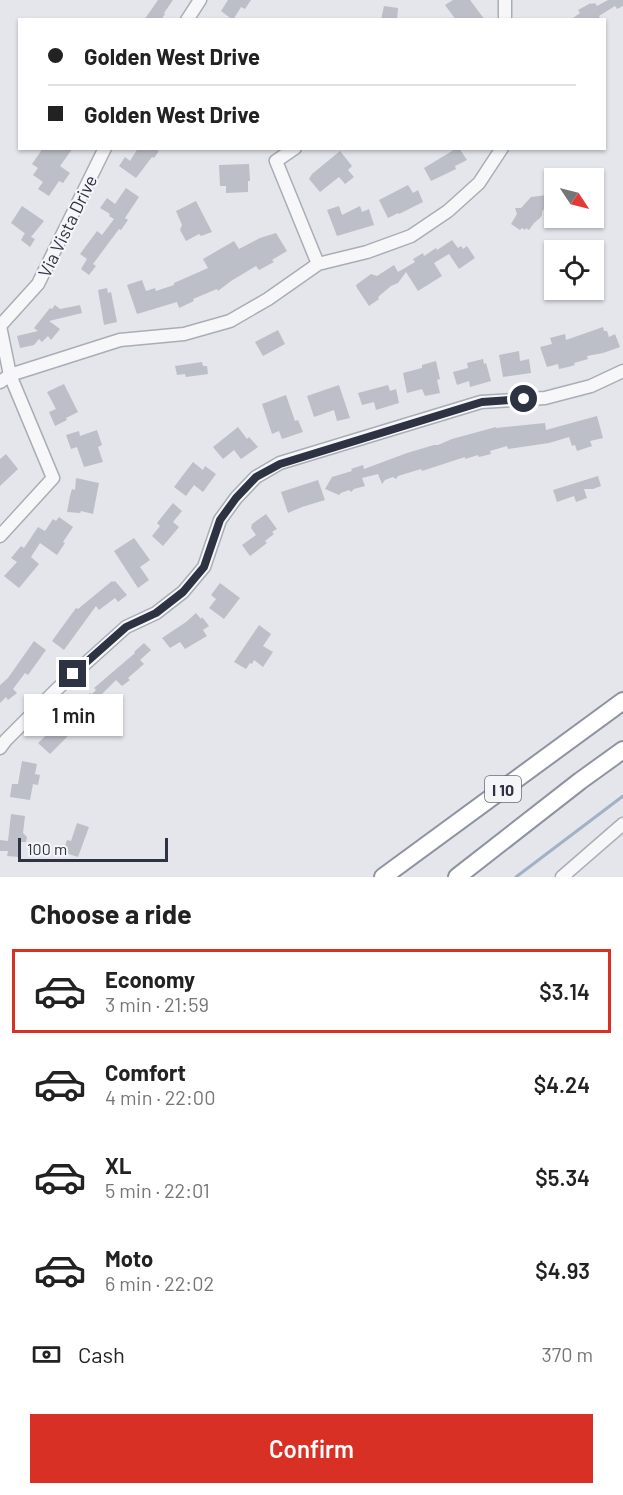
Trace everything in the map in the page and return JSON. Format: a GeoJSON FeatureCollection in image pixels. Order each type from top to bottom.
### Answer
{"type":"FeatureCollection","features":[{"type":"Feature","properties":{"kind":"highway","name":"I 10"},"geometry":{"type":"LineString","coordinates":[[383,877],[623,700]]}},
{"type":"Feature","properties":{"kind":"highway","name":"I 10"},"geometry":{"type":"LineString","coordinates":[[457,877],[623,750]]}},
{"type":"Feature","properties":{"kind":"street"},"geometry":{"type":"LineString","coordinates":[[188,18],[200,0]]}},
{"type":"Feature","properties":{"kind":"street"},"geometry":{"type":"LineString","coordinates":[[505,0],[506,18]]}},
{"type":"Feature","properties":{"kind":"street","name":"Via Vista Drive"},"geometry":{"type":"LineString","coordinates":[[0,326],[39,284],[104,150]]}},
{"type":"Feature","properties":{"kind":"street"},"geometry":{"type":"LineString","coordinates":[[292,150],[276,161],[318,264]]}},
{"type":"Feature","properties":{"kind":"street"},"geometry":{"type":"LineString","coordinates":[[5,379],[120,340],[184,334],[230,321],[268,299],[318,264],[367,252],[411,236],[448,211],[479,183],[501,150]]}},
{"type":"Feature","properties":{"kind":"street"},"geometry":{"type":"LineString","coordinates":[[0,326],[5,379],[53,478],[0,536]]}},
{"type":"Feature","properties":{"kind":"street"},"geometry":{"type":"LineString","coordinates":[[0,748],[56,690],[126,627],[156,613],[183,592],[204,567],[220,520],[236,498],[256,477],[280,464],[482,402],[545,398],[591,386],[623,371]]}},
{"type":"Feature","properties":{"kind":"street"},"geometry":{"type":"LineString","coordinates":[[562,877],[623,824]]}},
{"type":"Feature","properties":{"kind":"building"},"geometry":{"type":"Polygon","coordinates":[[[158,0],[173,0],[162,18],[145,18],[158,0]]]}},
{"type":"Feature","properties":{"kind":"building"},"geometry":{"type":"Polygon","coordinates":[[[228,0],[251,0],[245,9],[241,7],[234,18],[230,18],[221,11],[228,0]]]}},
{"type":"Feature","properties":{"kind":"building"},"geometry":{"type":"Polygon","coordinates":[[[453,0],[470,0],[484,18],[455,18],[445,5],[453,0]]]}},
{"type":"Feature","properties":{"kind":"building"},"geometry":{"type":"Polygon","coordinates":[[[608,0],[623,0],[623,6],[617,9],[615,6],[599,16],[600,18],[573,18],[580,13],[578,10],[591,3],[597,6],[608,0]]]}},
{"type":"Feature","properties":{"kind":"building"},"geometry":{"type":"Polygon","coordinates":[[[384,6],[398,8],[397,18],[381,18],[384,6]]]}},
{"type":"Feature","properties":{"kind":"building"},"geometry":{"type":"Polygon","coordinates":[[[42,150],[72,150],[60,166],[70,173],[63,183],[59,181],[49,196],[38,189],[43,182],[33,175],[38,168],[32,164],[42,150]]]}},
{"type":"Feature","properties":{"kind":"building"},"geometry":{"type":"Polygon","coordinates":[[[137,150],[159,151],[136,178],[119,166],[125,157],[130,161],[137,150]]]}},
{"type":"Feature","properties":{"kind":"building"},"geometry":{"type":"Polygon","coordinates":[[[454,150],[460,150],[467,160],[455,166],[456,169],[431,181],[424,168],[454,150]]]}},
{"type":"Feature","properties":{"kind":"building"},"geometry":{"type":"Polygon","coordinates":[[[340,151],[352,166],[348,170],[354,177],[345,184],[339,177],[320,192],[309,179],[340,151]]]}},
{"type":"Feature","properties":{"kind":"building"},"geometry":{"type":"Polygon","coordinates":[[[249,164],[248,192],[226,193],[226,186],[220,186],[219,165],[249,164]]]}},
{"type":"Feature","properties":{"kind":"building"},"geometry":{"type":"Polygon","coordinates":[[[408,185],[413,193],[418,190],[423,202],[388,218],[379,200],[408,185]]]}},
{"type":"Feature","properties":{"kind":"building"},"geometry":{"type":"Polygon","coordinates":[[[126,188],[139,197],[125,218],[128,220],[93,264],[96,266],[89,275],[81,269],[87,259],[80,254],[97,231],[102,235],[114,219],[100,208],[107,198],[115,204],[126,188]]]}},
{"type":"Feature","properties":{"kind":"building"},"geometry":{"type":"Polygon","coordinates":[[[544,195],[542,215],[529,230],[522,228],[520,230],[511,224],[517,214],[515,208],[521,208],[531,197],[544,195]]]}},
{"type":"Feature","properties":{"kind":"building"},"geometry":{"type":"Polygon","coordinates":[[[196,201],[212,232],[201,236],[199,234],[186,241],[180,230],[182,225],[176,211],[196,201]]]}},
{"type":"Feature","properties":{"kind":"building"},"geometry":{"type":"Polygon","coordinates":[[[22,206],[44,221],[31,237],[35,239],[30,247],[21,240],[25,233],[11,223],[22,206]]]}},
{"type":"Feature","properties":{"kind":"building"},"geometry":{"type":"Polygon","coordinates":[[[339,206],[342,215],[360,206],[362,212],[369,209],[374,225],[337,236],[327,210],[339,206]]]}},
{"type":"Feature","properties":{"kind":"building"},"geometry":{"type":"Polygon","coordinates":[[[276,233],[287,251],[272,260],[274,262],[259,270],[256,266],[218,291],[217,289],[193,299],[194,301],[179,308],[177,302],[137,314],[127,285],[142,280],[146,291],[155,288],[156,291],[174,285],[208,268],[203,259],[234,241],[239,249],[276,233]]]}},
{"type":"Feature","properties":{"kind":"building"},"geometry":{"type":"Polygon","coordinates":[[[452,240],[458,248],[461,246],[463,249],[467,246],[475,258],[459,269],[449,254],[434,263],[442,276],[418,291],[406,272],[398,283],[391,286],[369,306],[357,288],[356,285],[371,274],[377,276],[394,265],[398,272],[415,262],[413,259],[423,253],[424,256],[452,240]]]}},
{"type":"Feature","properties":{"kind":"building"},"geometry":{"type":"Polygon","coordinates":[[[107,288],[108,293],[111,292],[117,322],[104,325],[98,290],[107,288]]]}},
{"type":"Feature","properties":{"kind":"building"},"geometry":{"type":"Polygon","coordinates":[[[55,305],[60,309],[80,305],[82,313],[49,321],[60,329],[51,340],[48,336],[42,342],[39,339],[34,345],[20,348],[17,336],[38,331],[34,328],[55,305]]]}},
{"type":"Feature","properties":{"kind":"building"},"geometry":{"type":"Polygon","coordinates":[[[603,327],[609,337],[615,334],[620,347],[587,356],[588,359],[568,367],[559,369],[558,364],[547,367],[540,347],[552,344],[550,338],[565,334],[566,340],[603,327]]]}},
{"type":"Feature","properties":{"kind":"building"},"geometry":{"type":"Polygon","coordinates":[[[278,330],[285,344],[263,356],[255,342],[278,330]]]}},
{"type":"Feature","properties":{"kind":"building"},"geometry":{"type":"Polygon","coordinates":[[[519,351],[520,361],[529,359],[531,373],[503,377],[499,355],[519,351]]]}},
{"type":"Feature","properties":{"kind":"building"},"geometry":{"type":"Polygon","coordinates":[[[483,359],[491,381],[470,387],[469,381],[457,385],[453,372],[468,368],[467,363],[483,359]]]}},
{"type":"Feature","properties":{"kind":"building"},"geometry":{"type":"Polygon","coordinates":[[[436,361],[440,393],[425,396],[422,389],[407,393],[403,373],[436,361]]]}},
{"type":"Feature","properties":{"kind":"building"},"geometry":{"type":"Polygon","coordinates":[[[202,362],[203,366],[207,366],[208,374],[186,377],[185,374],[177,375],[175,366],[202,362]]]}},
{"type":"Feature","properties":{"kind":"building"},"geometry":{"type":"Polygon","coordinates":[[[64,384],[78,412],[55,426],[49,412],[56,409],[47,392],[64,384]]]}},
{"type":"Feature","properties":{"kind":"building"},"geometry":{"type":"Polygon","coordinates":[[[339,385],[350,418],[337,421],[334,410],[314,417],[307,396],[339,385]]]}},
{"type":"Feature","properties":{"kind":"building"},"geometry":{"type":"Polygon","coordinates":[[[388,385],[390,391],[396,389],[399,403],[376,410],[374,402],[362,405],[358,393],[388,385]]]}},
{"type":"Feature","properties":{"kind":"building"},"geometry":{"type":"Polygon","coordinates":[[[286,395],[295,421],[298,420],[303,432],[282,439],[279,431],[272,434],[262,404],[286,395]]]}},
{"type":"Feature","properties":{"kind":"building"},"geometry":{"type":"Polygon","coordinates":[[[597,416],[603,438],[590,441],[592,446],[577,451],[575,445],[572,446],[569,437],[549,443],[508,449],[507,446],[490,451],[491,454],[465,459],[465,457],[398,476],[396,479],[393,477],[382,484],[378,474],[362,478],[365,486],[339,495],[325,489],[332,477],[352,471],[351,469],[363,465],[364,469],[407,453],[496,427],[545,423],[546,430],[597,416]]]}},
{"type":"Feature","properties":{"kind":"building"},"geometry":{"type":"Polygon","coordinates":[[[238,427],[247,439],[249,437],[258,447],[241,459],[234,450],[223,459],[213,447],[238,427]]]}},
{"type":"Feature","properties":{"kind":"building"},"geometry":{"type":"Polygon","coordinates":[[[97,430],[102,445],[98,447],[103,462],[84,467],[77,447],[71,449],[66,435],[79,431],[80,436],[97,430]]]}},
{"type":"Feature","properties":{"kind":"building"},"geometry":{"type":"Polygon","coordinates":[[[6,454],[18,469],[0,486],[0,459],[6,454]]]}},
{"type":"Feature","properties":{"kind":"building"},"geometry":{"type":"Polygon","coordinates":[[[193,462],[203,470],[205,466],[216,474],[203,492],[194,485],[186,496],[174,487],[193,462]]]}},
{"type":"Feature","properties":{"kind":"building"},"geometry":{"type":"Polygon","coordinates":[[[598,476],[601,486],[584,489],[587,498],[576,502],[574,496],[557,502],[553,490],[598,476]]]}},
{"type":"Feature","properties":{"kind":"building"},"geometry":{"type":"Polygon","coordinates":[[[76,478],[99,483],[93,514],[81,511],[80,513],[67,512],[72,489],[75,490],[76,478]]]}},
{"type":"Feature","properties":{"kind":"building"},"geometry":{"type":"Polygon","coordinates":[[[318,480],[325,500],[288,513],[281,492],[318,480]]]}},
{"type":"Feature","properties":{"kind":"building"},"geometry":{"type":"Polygon","coordinates":[[[173,503],[182,511],[173,522],[179,527],[163,546],[152,536],[160,526],[157,523],[173,503]]]}},
{"type":"Feature","properties":{"kind":"building"},"geometry":{"type":"Polygon","coordinates":[[[266,514],[277,529],[265,541],[267,543],[250,556],[242,545],[256,535],[251,528],[252,524],[266,514]]]}},
{"type":"Feature","properties":{"kind":"building"},"geometry":{"type":"Polygon","coordinates":[[[59,517],[73,527],[63,542],[65,543],[57,555],[40,543],[31,557],[39,564],[19,588],[4,576],[17,562],[11,558],[21,546],[24,548],[38,527],[45,531],[53,519],[56,521],[59,517]]]}},
{"type":"Feature","properties":{"kind":"building"},"geometry":{"type":"Polygon","coordinates":[[[134,538],[150,560],[140,567],[149,580],[138,588],[114,551],[134,538]]]}},
{"type":"Feature","properties":{"kind":"building"},"geometry":{"type":"Polygon","coordinates":[[[112,581],[115,581],[127,595],[118,602],[115,598],[99,610],[96,606],[64,650],[52,641],[76,608],[78,609],[112,581]]]}},
{"type":"Feature","properties":{"kind":"building"},"geometry":{"type":"Polygon","coordinates":[[[220,583],[240,598],[224,619],[209,608],[216,599],[211,595],[220,583]]]}},
{"type":"Feature","properties":{"kind":"building"},"geometry":{"type":"Polygon","coordinates":[[[196,613],[209,626],[203,630],[207,636],[185,649],[180,642],[170,648],[162,638],[196,613]]]}},
{"type":"Feature","properties":{"kind":"building"},"geometry":{"type":"Polygon","coordinates":[[[259,625],[271,634],[263,646],[273,652],[263,667],[254,660],[246,669],[234,662],[259,625]]]}},
{"type":"Feature","properties":{"kind":"building"},"geometry":{"type":"Polygon","coordinates":[[[34,641],[46,650],[28,675],[25,673],[13,689],[17,693],[8,700],[6,697],[0,703],[0,685],[8,678],[34,641]]]}},
{"type":"Feature","properties":{"kind":"building"},"geometry":{"type":"Polygon","coordinates":[[[144,643],[151,650],[140,660],[144,664],[122,686],[116,680],[102,694],[109,701],[86,720],[80,714],[65,729],[70,734],[50,754],[38,743],[57,725],[55,723],[65,713],[67,715],[90,693],[92,694],[96,690],[94,688],[144,643]]]}},
{"type":"Feature","properties":{"kind":"building"},"geometry":{"type":"Polygon","coordinates":[[[22,761],[37,764],[35,774],[40,775],[38,785],[33,784],[30,800],[10,797],[12,784],[18,784],[22,761]]]}},
{"type":"Feature","properties":{"kind":"building"},"geometry":{"type":"Polygon","coordinates":[[[11,814],[25,816],[23,833],[27,837],[26,842],[21,842],[19,857],[7,856],[8,851],[0,851],[0,840],[8,841],[11,814]]]}},
{"type":"Feature","properties":{"kind":"building"},"geometry":{"type":"Polygon","coordinates":[[[77,823],[89,827],[78,857],[63,852],[67,840],[71,841],[77,823]]]}},
{"type":"Feature","properties":{"kind":"waterway"},"geometry":{"type":"LineString","coordinates":[[516,877],[623,796]]}},
{"type":"Feature","properties":{"kind":"route"},"geometry":{"type":"LineString","coordinates":[[73,674],[126,627],[156,613],[183,592],[204,567],[220,520],[236,498],[256,477],[280,464],[482,402],[524,399]]}}]}
